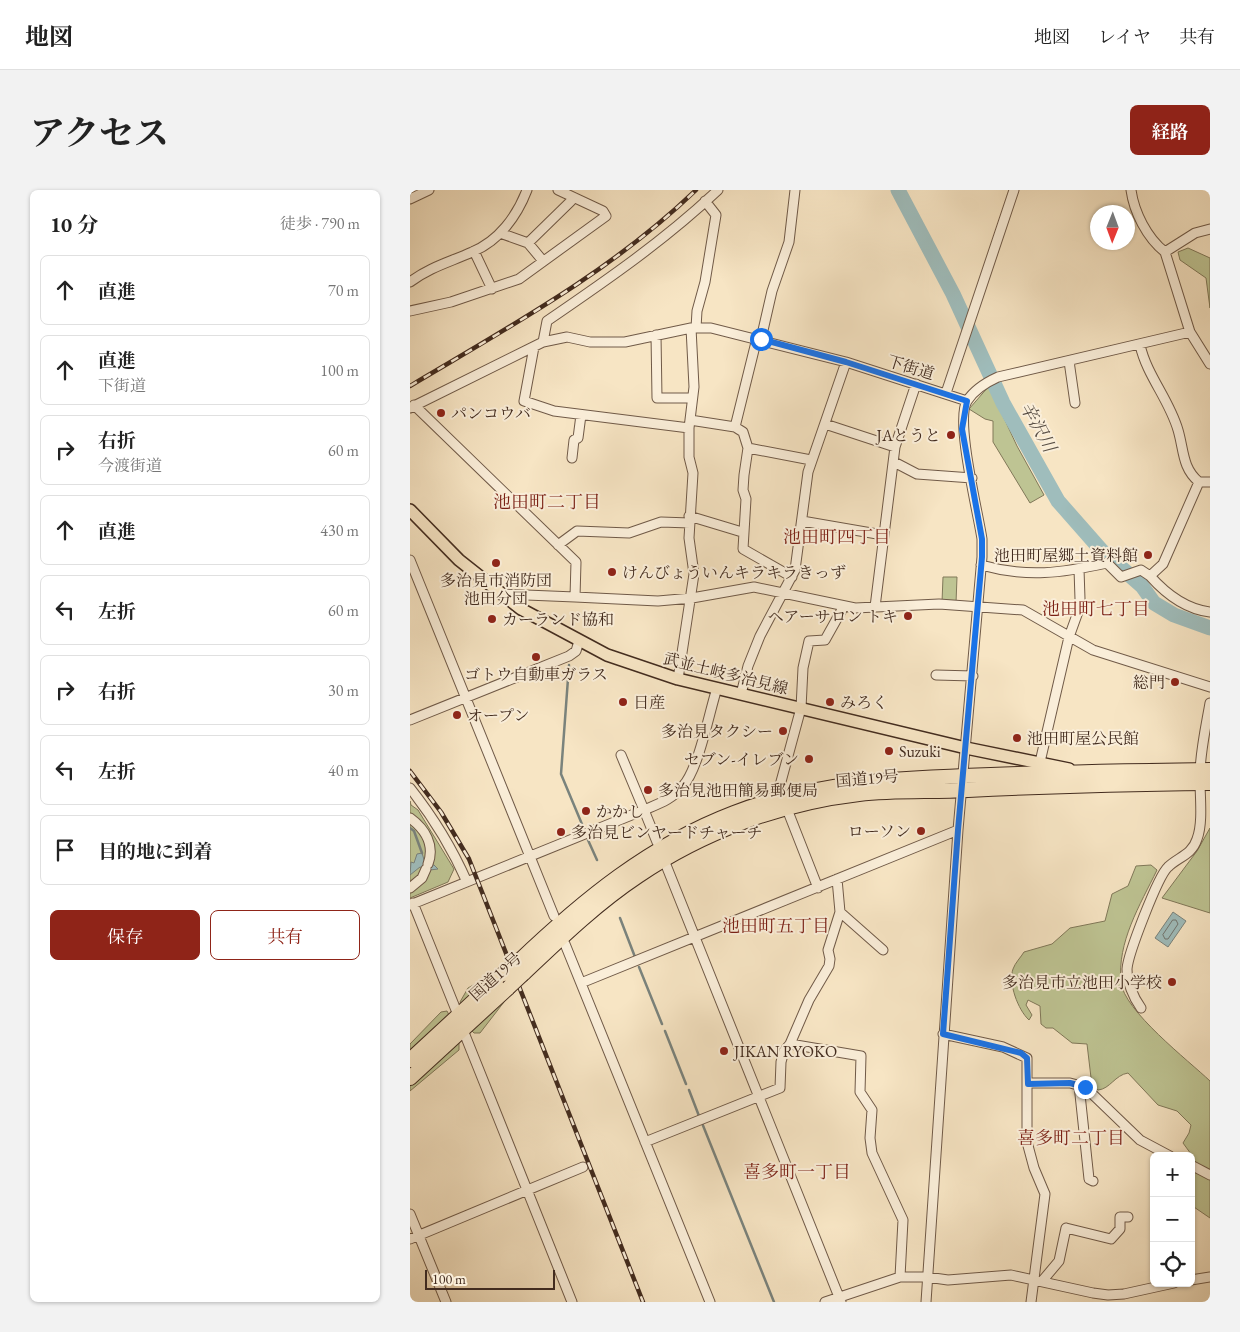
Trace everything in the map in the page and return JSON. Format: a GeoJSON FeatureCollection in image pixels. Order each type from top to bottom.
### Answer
{"type":"FeatureCollection","features":[{"type":"Feature","properties":{"kind":"highway","name":"国道19号"},"geometry":{"type":"LineString","coordinates":[[784,803],[850,783],[963,776],[1079,772],[1205,777]]}},
{"type":"Feature","properties":{"kind":"highway","name":"国道19号"},"geometry":{"type":"LineString","coordinates":[[410,1078],[508,988],[521,968],[575,908],[641,860],[687,834],[733,813],[784,803],[860,794],[962,791],[1205,777]]}},
{"type":"Feature","properties":{"kind":"highway","name":"国道19号"},"geometry":{"type":"LineString","coordinates":[[410,1060],[503,974],[521,968]]}},
{"type":"Feature","properties":{"kind":"main road","name":"武並土岐多治見線"},"geometry":{"type":"LineString","coordinates":[[410,510],[459,560],[502,594],[542,622],[579,642],[629,664],[678,679],[740,694],[966,748],[1028,762],[1040,762],[1079,772]]}},
{"type":"Feature","properties":{"kind":"street"},"geometry":{"type":"LineString","coordinates":[[410,199],[429,190]]}},
{"type":"Feature","properties":{"kind":"street"},"geometry":{"type":"LineString","coordinates":[[410,282],[438,264],[474,252],[500,233],[516,216],[527,190]]}},
{"type":"Feature","properties":{"kind":"street"},"geometry":{"type":"LineString","coordinates":[[410,311],[492,290],[519,279],[606,216],[603,211],[558,190]]}},
{"type":"Feature","properties":{"kind":"street"},"geometry":{"type":"LineString","coordinates":[[543,342],[547,321],[628,267],[660,242],[718,190]]}},
{"type":"Feature","properties":{"kind":"street"},"geometry":{"type":"LineString","coordinates":[[735,427],[772,291],[788,242],[794,190]]}},
{"type":"Feature","properties":{"kind":"street"},"geometry":{"type":"LineString","coordinates":[[946,393],[1014,190]]}},
{"type":"Feature","properties":{"kind":"street"},"geometry":{"type":"LineString","coordinates":[[1131,190],[1133,206],[1137,214],[1157,246],[1164,252],[1190,332],[1210,364]]}},
{"type":"Feature","properties":{"kind":"street"},"geometry":{"type":"LineString","coordinates":[[528,244],[573,197]]}},
{"type":"Feature","properties":{"kind":"street"},"geometry":{"type":"LineString","coordinates":[[678,679],[692,598],[694,574],[690,548],[693,473],[688,457],[694,371],[694,328],[705,282],[716,215],[704,201]]}},
{"type":"Feature","properties":{"kind":"street"},"geometry":{"type":"LineString","coordinates":[[1164,252],[1195,233],[1210,229]]}},
{"type":"Feature","properties":{"kind":"street"},"geometry":{"type":"LineString","coordinates":[[500,233],[528,244],[543,261]]}},
{"type":"Feature","properties":{"kind":"street"},"geometry":{"type":"LineString","coordinates":[[474,252],[492,290]]}},
{"type":"Feature","properties":{"kind":"street","name":"下街道"},"geometry":{"type":"LineString","coordinates":[[412,406],[543,342],[566,337],[590,342],[625,342],[694,328],[711,328],[759,338],[846,362],[967,401]]}},
{"type":"Feature","properties":{"kind":"street"},"geometry":{"type":"LineString","coordinates":[[926,1302],[958,830],[973,676],[981,566],[982,539],[962,429],[967,401],[986,383],[1004,376],[1190,332]]}},
{"type":"Feature","properties":{"kind":"street"},"geometry":{"type":"LineString","coordinates":[[656,335],[657,398],[692,398]]}},
{"type":"Feature","properties":{"kind":"street"},"geometry":{"type":"LineString","coordinates":[[1140,345],[1145,365],[1171,409],[1184,452],[1186,469],[1199,482],[1210,482]]}},
{"type":"Feature","properties":{"kind":"street"},"geometry":{"type":"LineString","coordinates":[[534,347],[524,402],[581,415],[735,427],[743,432],[748,448],[744,475],[745,519],[742,532],[743,550],[792,577]]}},
{"type":"Feature","properties":{"kind":"street"},"geometry":{"type":"LineString","coordinates":[[1069,361],[1075,403]]}},
{"type":"Feature","properties":{"kind":"street"},"geometry":{"type":"LineString","coordinates":[[740,694],[748,666],[798,563],[811,460],[846,362]]}},
{"type":"Feature","properties":{"kind":"street"},"geometry":{"type":"LineString","coordinates":[[875,608],[895,447],[916,384]]}},
{"type":"Feature","properties":{"kind":"street"},"geometry":{"type":"LineString","coordinates":[[412,406],[576,562],[576,597]]}},
{"type":"Feature","properties":{"kind":"street"},"geometry":{"type":"LineString","coordinates":[[572,458],[574,440],[578,438],[581,415]]}},
{"type":"Feature","properties":{"kind":"street"},"geometry":{"type":"LineString","coordinates":[[825,424],[895,447]]}},
{"type":"Feature","properties":{"kind":"street"},"geometry":{"type":"LineString","coordinates":[[748,448],[811,460]]}},
{"type":"Feature","properties":{"kind":"street"},"geometry":{"type":"LineString","coordinates":[[894,462],[917,474],[972,478]]}},
{"type":"Feature","properties":{"kind":"street"},"geometry":{"type":"LineString","coordinates":[[1150,576],[1163,564],[1199,482]]}},
{"type":"Feature","properties":{"kind":"street"},"geometry":{"type":"LineString","coordinates":[[558,545],[577,531],[629,533],[661,522],[690,520],[742,532]]}},
{"type":"Feature","properties":{"kind":"street"},"geometry":{"type":"LineString","coordinates":[[802,521],[883,535]]}},
{"type":"Feature","properties":{"kind":"street"},"geometry":{"type":"LineString","coordinates":[[410,560],[554,916]]}},
{"type":"Feature","properties":{"kind":"street"},"geometry":{"type":"LineString","coordinates":[[981,566],[1021,574],[1079,569],[1107,563],[1122,576],[1141,570],[1150,576],[1163,591],[1176,600],[1202,611],[1210,612]]}},
{"type":"Feature","properties":{"kind":"street"},"geometry":{"type":"LineString","coordinates":[[1040,762],[1080,598],[1079,569]]}},
{"type":"Feature","properties":{"kind":"street"},"geometry":{"type":"LineString","coordinates":[[502,594],[658,600],[692,598],[754,587],[844,606],[875,608],[939,604],[1023,610],[1093,650],[1210,687]]}},
{"type":"Feature","properties":{"kind":"street"},"geometry":{"type":"LineString","coordinates":[[818,888],[779,789],[801,708],[803,668],[809,641],[826,640],[844,606]]}},
{"type":"Feature","properties":{"kind":"street"},"geometry":{"type":"LineString","coordinates":[[410,720],[569,656],[576,651],[579,642]]}},
{"type":"Feature","properties":{"kind":"street"},"geometry":{"type":"LineString","coordinates":[[936,675],[973,676]]}},
{"type":"Feature","properties":{"kind":"street"},"geometry":{"type":"LineString","coordinates":[[456,1010],[412,904],[666,801],[684,786],[693,768],[717,688]]}},
{"type":"Feature","properties":{"kind":"street"},"geometry":{"type":"LineString","coordinates":[[1140,1008],[1132,992],[1127,970],[1132,944],[1168,867],[1183,858],[1197,839],[1205,777],[1210,703]]}},
{"type":"Feature","properties":{"kind":"street"},"geometry":{"type":"LineString","coordinates":[[621,755],[657,842]]}},
{"type":"Feature","properties":{"kind":"street"},"geometry":{"type":"LineString","coordinates":[[410,788],[430,814],[449,844],[467,882]]}},
{"type":"Feature","properties":{"kind":"street"},"geometry":{"type":"LineString","coordinates":[[410,818],[427,837],[430,847],[427,866],[422,878],[410,888]]}},
{"type":"Feature","properties":{"kind":"street"},"geometry":{"type":"LineString","coordinates":[[581,983],[958,830]]}},
{"type":"Feature","properties":{"kind":"street"},"geometry":{"type":"LineString","coordinates":[[666,865],[840,1300]]}},
{"type":"Feature","properties":{"kind":"street"},"geometry":{"type":"LineString","coordinates":[[645,1142],[780,1088],[781,1062],[784,1051],[790,1044],[808,1000],[829,966],[828,950],[840,912],[837,879]]}},
{"type":"Feature","properties":{"kind":"street"},"geometry":{"type":"LineString","coordinates":[[840,912],[883,950]]}},
{"type":"Feature","properties":{"kind":"street"},"geometry":{"type":"LineString","coordinates":[[564,944],[710,1302]]}},
{"type":"Feature","properties":{"kind":"street"},"geometry":{"type":"LineString","coordinates":[[943,1034],[1021,1053],[1027,1058],[1028,1142],[1034,1168],[1045,1194],[1039,1279],[1031,1302]]}},
{"type":"Feature","properties":{"kind":"street"},"geometry":{"type":"LineString","coordinates":[[465,1035],[572,1302]]}},
{"type":"Feature","properties":{"kind":"street"},"geometry":{"type":"LineString","coordinates":[[790,1044],[861,1056],[860,1092],[872,1110],[870,1138],[872,1153],[903,1220],[900,1277]]}},
{"type":"Feature","properties":{"kind":"street"},"geometry":{"type":"LineString","coordinates":[[1028,1084],[1080,1085],[1094,1094],[1120,1123],[1140,1140],[1162,1152]]}},
{"type":"Feature","properties":{"kind":"street"},"geometry":{"type":"LineString","coordinates":[[1080,1085],[1089,1179],[1093,1181]]}},
{"type":"Feature","properties":{"kind":"street"},"geometry":{"type":"LineString","coordinates":[[414,1237],[582,1167]]}},
{"type":"Feature","properties":{"kind":"street"},"geometry":{"type":"LineString","coordinates":[[1195,1167],[1210,1175]]}},
{"type":"Feature","properties":{"kind":"street"},"geometry":{"type":"LineString","coordinates":[[410,1214],[414,1237],[446,1302]]}},
{"type":"Feature","properties":{"kind":"street"},"geometry":{"type":"LineString","coordinates":[[1039,1279],[1059,1260],[1066,1228],[1111,1239],[1120,1229],[1120,1217],[1128,1217]]}},
{"type":"Feature","properties":{"kind":"street"},"geometry":{"type":"LineString","coordinates":[[825,1302],[840,1300],[900,1277],[927,1277],[948,1280],[1011,1275],[1039,1279],[1093,1298],[1124,1298],[1161,1287]]}},
{"type":"Feature","properties":{"kind":"street"},"geometry":{"type":"LineString","coordinates":[[1195,1279],[1210,1277]]}},
{"type":"Feature","properties":{"kind":"green space"},"geometry":{"type":"Polygon","coordinates":[[[1188,248],[1210,258],[1210,308],[1206,278],[1180,260],[1178,252],[1188,248]]]}},
{"type":"Feature","properties":{"kind":"green space"},"geometry":{"type":"Polygon","coordinates":[[[989,386],[1017,446],[1044,495],[1030,503],[993,442],[993,421],[985,419],[969,409],[989,386]]]}},
{"type":"Feature","properties":{"kind":"green space"},"geometry":{"type":"Polygon","coordinates":[[[943,577],[957,577],[956,603],[942,602],[943,577]]]}},
{"type":"Feature","properties":{"kind":"green space"},"geometry":{"type":"Polygon","coordinates":[[[410,801],[411,805],[418,810],[454,869],[448,882],[410,898],[410,801]]]}},
{"type":"Feature","properties":{"kind":"green space"},"geometry":{"type":"Polygon","coordinates":[[[1210,828],[1210,913],[1162,898],[1197,851],[1210,828]]]}},
{"type":"Feature","properties":{"kind":"green space"},"geometry":{"type":"Polygon","coordinates":[[[1151,865],[1157,870],[1137,910],[1126,938],[1121,967],[1121,982],[1133,1006],[1145,1020],[1210,1081],[1210,1218],[1195,1208],[1195,1152],[1190,1152],[1183,1143],[1191,1125],[1177,1111],[1158,1105],[1128,1073],[1123,1074],[1102,1089],[1098,1090],[1092,1086],[1087,1044],[1072,1043],[1053,1028],[1046,1028],[1041,1024],[1040,1006],[1028,1000],[1026,1005],[1032,1015],[1029,1020],[1021,1010],[1013,989],[1013,969],[1024,952],[1052,944],[1070,928],[1105,921],[1112,894],[1128,886],[1136,866],[1151,865]]]}},
{"type":"Feature","properties":{"kind":"green space"},"geometry":{"type":"Polygon","coordinates":[[[496,972],[462,1005],[460,1002],[468,988],[496,972]]]}},
{"type":"Feature","properties":{"kind":"green space"},"geometry":{"type":"Polygon","coordinates":[[[511,993],[480,1033],[474,1033],[471,1030],[511,993]]]}},
{"type":"Feature","properties":{"kind":"green space"},"geometry":{"type":"Polygon","coordinates":[[[447,1011],[449,1015],[410,1052],[410,1044],[441,1012],[447,1011]]]}},
{"type":"Feature","properties":{"kind":"green space"},"geometry":{"type":"Polygon","coordinates":[[[459,1040],[459,1050],[410,1091],[410,1086],[459,1040]]]}},
{"type":"Feature","properties":{"kind":"water"},"geometry":{"type":"Polygon","coordinates":[[[422,853],[425,863],[434,865],[438,869],[430,870],[420,867],[410,875],[411,862],[414,863],[417,854],[422,853]]]}},
{"type":"Feature","properties":{"kind":"water"},"geometry":{"type":"Polygon","coordinates":[[[1173,912],[1186,921],[1168,947],[1155,938],[1173,912]]]}},
{"type":"Feature","properties":{"kind":"waterway","name":"辛沢川"},"geometry":{"type":"LineString","coordinates":[[898,190],[953,294],[1003,403],[1058,501],[1102,551],[1142,586],[1154,603],[1174,615],[1210,628]]}},
{"type":"Feature","properties":{"kind":"waterway"},"geometry":{"type":"LineString","coordinates":[[569,665],[561,774],[584,829]]}},
{"type":"Feature","properties":{"kind":"waterway"},"geometry":{"type":"LineString","coordinates":[[410,828],[414,831],[422,853]]}},
{"type":"Feature","properties":{"kind":"waterway"},"geometry":{"type":"LineString","coordinates":[[588,840],[597,860]]}},
{"type":"Feature","properties":{"kind":"waterway"},"geometry":{"type":"LineString","coordinates":[[620,918],[635,957]]}},
{"type":"Feature","properties":{"kind":"waterway"},"geometry":{"type":"LineString","coordinates":[[639,967],[662,1024]]}},
{"type":"Feature","properties":{"kind":"waterway"},"geometry":{"type":"LineString","coordinates":[[665,1031],[686,1084]]}},
{"type":"Feature","properties":{"kind":"waterway"},"geometry":{"type":"LineString","coordinates":[[689,1090],[699,1116]]}},
{"type":"Feature","properties":{"kind":"waterway"},"geometry":{"type":"LineString","coordinates":[[702,1123],[774,1302]]}},
{"type":"Feature","properties":{"kind":"railway"},"geometry":{"type":"LineString","coordinates":[[410,386],[522,319],[595,272],[664,219],[696,190]]}},
{"type":"Feature","properties":{"kind":"railway"},"geometry":{"type":"LineString","coordinates":[[410,771],[441,812],[469,859],[643,1302]]}},
{"type":"Feature","properties":{"kind":"place","name":"パンコウバ"},"geometry":{"type":"Point","coordinates":[441,413]}},
{"type":"Feature","properties":{"kind":"place","name":"JAとうと"},"geometry":{"type":"Point","coordinates":[951,435]}},
{"type":"Feature","properties":{"kind":"place","name":"池田町屋郷土資料館"},"geometry":{"type":"Point","coordinates":[1148,555]}},
{"type":"Feature","properties":{"kind":"place","name":"多治見市消防団 池田分団"},"geometry":{"type":"Point","coordinates":[496,563]}},
{"type":"Feature","properties":{"kind":"place","name":"けんびょういんキラキラきっず"},"geometry":{"type":"Point","coordinates":[612,572]}},
{"type":"Feature","properties":{"kind":"place","name":"ヘアーサロン トキ"},"geometry":{"type":"Point","coordinates":[908,616]}},
{"type":"Feature","properties":{"kind":"place","name":"カーランド協和"},"geometry":{"type":"Point","coordinates":[492,619]}},
{"type":"Feature","properties":{"kind":"place","name":"ゴトウ自動車ガラス"},"geometry":{"type":"Point","coordinates":[536,657]}},
{"type":"Feature","properties":{"kind":"place","name":"総門"},"geometry":{"type":"Point","coordinates":[1175,682]}},
{"type":"Feature","properties":{"kind":"place","name":"日産"},"geometry":{"type":"Point","coordinates":[623,702]}},
{"type":"Feature","properties":{"kind":"place","name":"みろく"},"geometry":{"type":"Point","coordinates":[830,702]}},
{"type":"Feature","properties":{"kind":"place","name":"オープン"},"geometry":{"type":"Point","coordinates":[457,715]}},
{"type":"Feature","properties":{"kind":"place","name":"多治見タクシー"},"geometry":{"type":"Point","coordinates":[783,731]}},
{"type":"Feature","properties":{"kind":"place","name":"池田町屋公民館"},"geometry":{"type":"Point","coordinates":[1017,738]}},
{"type":"Feature","properties":{"kind":"place","name":"Suzuki"},"geometry":{"type":"Point","coordinates":[889,751]}},
{"type":"Feature","properties":{"kind":"place","name":"セブン-イレブン"},"geometry":{"type":"Point","coordinates":[809,759]}},
{"type":"Feature","properties":{"kind":"place","name":"多治見池田簡易郵便局"},"geometry":{"type":"Point","coordinates":[648,790]}},
{"type":"Feature","properties":{"kind":"place","name":"かかし"},"geometry":{"type":"Point","coordinates":[586,811]}},
{"type":"Feature","properties":{"kind":"place","name":"ローソン"},"geometry":{"type":"Point","coordinates":[921,831]}},
{"type":"Feature","properties":{"kind":"place","name":"多治見ビンヤードチャーチ"},"geometry":{"type":"Point","coordinates":[561,832]}},
{"type":"Feature","properties":{"kind":"place","name":"多治見市立池田小学校"},"geometry":{"type":"Point","coordinates":[1172,982]}},
{"type":"Feature","properties":{"kind":"place","name":"JIKAN RYOKO"},"geometry":{"type":"Point","coordinates":[724,1051]}},
{"type":"Feature","properties":{"kind":"district","name":"池田町二丁目"},"geometry":{"type":"Point","coordinates":[547,502]}},
{"type":"Feature","properties":{"kind":"district","name":"池田町四丁目"},"geometry":{"type":"Point","coordinates":[837,537]}},
{"type":"Feature","properties":{"kind":"district","name":"池田町七丁目"},"geometry":{"type":"Point","coordinates":[1096,609]}},
{"type":"Feature","properties":{"kind":"district","name":"池田町五丁目"},"geometry":{"type":"Point","coordinates":[776,926]}},
{"type":"Feature","properties":{"kind":"district","name":"喜多町二丁目"},"geometry":{"type":"Point","coordinates":[1071,1138]}},
{"type":"Feature","properties":{"kind":"district","name":"喜多町一丁目"},"geometry":{"type":"Point","coordinates":[797,1172]}},
{"type":"Feature","properties":{"kind":"route"},"geometry":{"type":"LineString","coordinates":[[761,339],[846,362],[967,401],[962,429],[982,539],[982,557],[958,830],[943,1034],[1003,1047],[1021,1053],[1027,1058],[1028,1084],[1070,1083],[1085,1087]]}}]}
